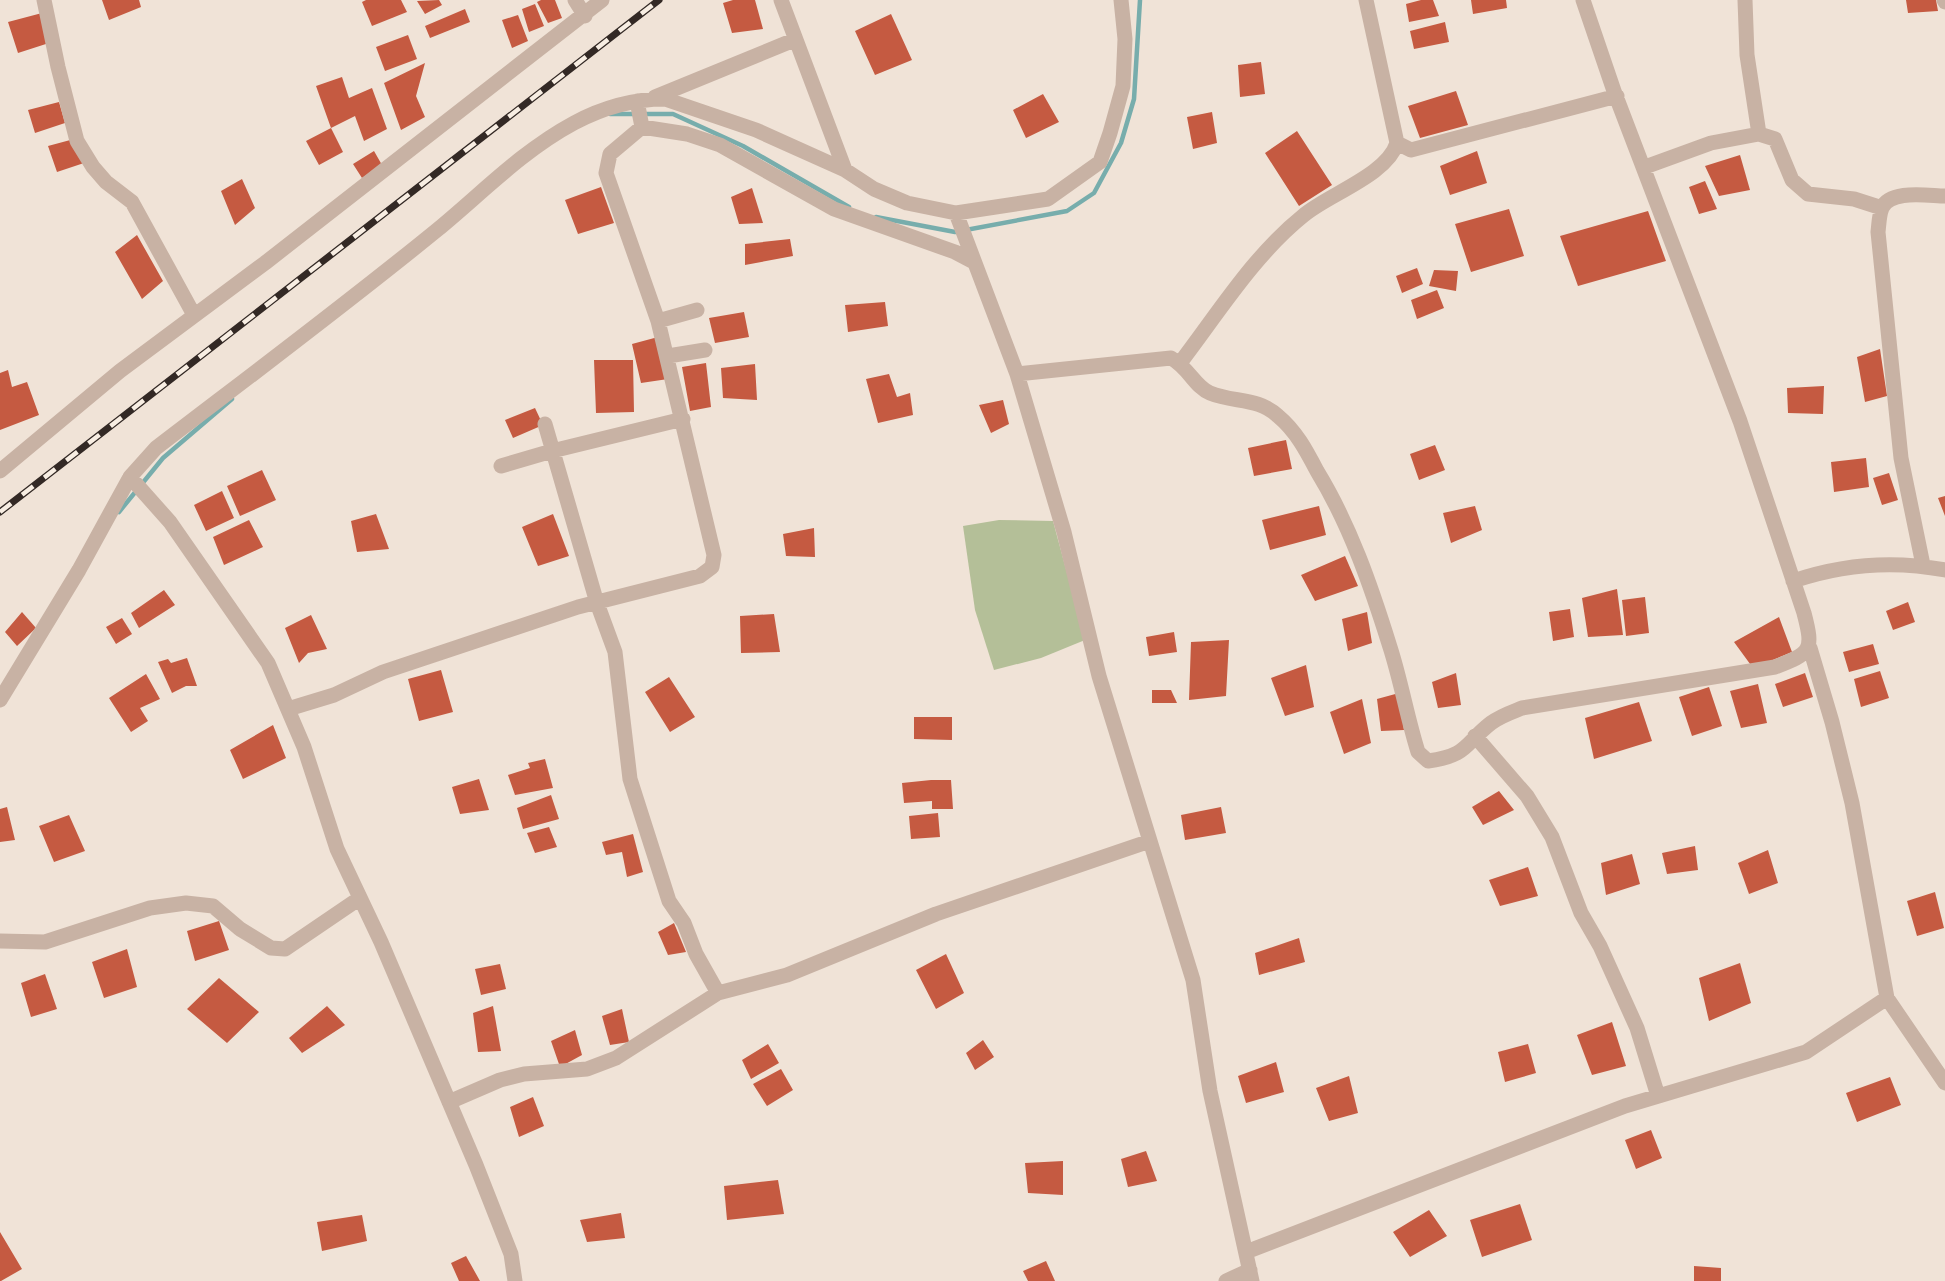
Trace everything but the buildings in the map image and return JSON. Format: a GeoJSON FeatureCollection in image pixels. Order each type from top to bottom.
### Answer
{"type":"FeatureCollection","features":[{"type":"Feature","properties":{"kind":"street"},"geometry":{"type":"LineString","coordinates":[[44,0],[77,141],[93,167],[106,182],[132,202],[194,315]]}},
{"type":"Feature","properties":{"kind":"street"},"geometry":{"type":"LineString","coordinates":[[575,0],[585,16]]}},
{"type":"Feature","properties":{"kind":"street"},"geometry":{"type":"LineString","coordinates":[[0,471],[120,371],[265,263],[585,16],[602,0]]}},
{"type":"Feature","properties":{"kind":"street"},"geometry":{"type":"LineString","coordinates":[[781,0],[794,40],[845,170]]}},
{"type":"Feature","properties":{"kind":"street"},"geometry":{"type":"LineString","coordinates":[[0,700],[132,479],[156,448],[437,229],[511,166],[572,124],[600,110],[642,103],[678,102],[756,130],[845,170],[874,189],[907,203],[958,219],[1048,198],[1100,162],[1123,86],[1125,39],[1121,0]]}},
{"type":"Feature","properties":{"kind":"street"},"geometry":{"type":"LineString","coordinates":[[1180,363],[1260,256],[1279,236],[1306,213],[1370,173],[1393,154],[1396,143],[1366,0]]}},
{"type":"Feature","properties":{"kind":"street"},"geometry":{"type":"LineString","coordinates":[[1583,0],[1740,421],[1793,581],[1810,637],[1810,648],[1832,722],[1852,803],[1887,998],[1945,1083]]}},
{"type":"Feature","properties":{"kind":"street"},"geometry":{"type":"LineString","coordinates":[[1745,0],[1747,55],[1759,134]]}},
{"type":"Feature","properties":{"kind":"street"},"geometry":{"type":"LineString","coordinates":[[642,103],[794,40]]}},
{"type":"Feature","properties":{"kind":"street"},"geometry":{"type":"LineString","coordinates":[[1396,143],[1411,150],[1617,96]]}},
{"type":"Feature","properties":{"kind":"street"},"geometry":{"type":"LineString","coordinates":[[288,709],[334,695],[383,672],[597,603],[700,576],[712,567],[714,555],[668,356],[606,173],[610,154],[642,125],[642,103]]}},
{"type":"Feature","properties":{"kind":"street"},"geometry":{"type":"LineString","coordinates":[[642,125],[687,134],[720,145],[834,209],[971,256]]}},
{"type":"Feature","properties":{"kind":"street"},"geometry":{"type":"LineString","coordinates":[[1645,167],[1711,143],[1759,134],[1775,139],[1792,180],[1808,194],[1854,199],[1882,208]]}},
{"type":"Feature","properties":{"kind":"street"},"geometry":{"type":"LineString","coordinates":[[1923,565],[1901,458],[1878,232],[1882,208],[1886,202],[1899,196],[1945,196]]}},
{"type":"Feature","properties":{"kind":"street"},"geometry":{"type":"LineString","coordinates":[[958,219],[1017,374],[1064,532],[1099,676],[1193,980],[1210,1091],[1251,1276],[1226,1281]]}},
{"type":"Feature","properties":{"kind":"street"},"geometry":{"type":"LineString","coordinates":[[658,321],[697,310]]}},
{"type":"Feature","properties":{"kind":"street"},"geometry":{"type":"LineString","coordinates":[[668,356],[705,350]]}},
{"type":"Feature","properties":{"kind":"street"},"geometry":{"type":"LineString","coordinates":[[1017,374],[1171,358],[1180,363],[1200,388],[1209,393],[1256,402],[1276,414],[1295,433],[1335,500],[1361,561],[1390,648],[1418,752],[1428,761],[1448,758],[1466,749],[1475,736],[1494,720],[1522,708],[1776,667],[1801,657],[1810,648]]}},
{"type":"Feature","properties":{"kind":"street"},"geometry":{"type":"LineString","coordinates":[[501,466],[683,419]]}},
{"type":"Feature","properties":{"kind":"street"},"geometry":{"type":"LineString","coordinates":[[545,424],[597,603],[615,652],[630,778],[669,901],[684,923],[696,954],[718,993]]}},
{"type":"Feature","properties":{"kind":"street"},"geometry":{"type":"LineString","coordinates":[[132,479],[150,497],[268,663],[304,747],[337,849],[449,1102],[512,1254],[515,1281]]}},
{"type":"Feature","properties":{"kind":"street"},"geometry":{"type":"LineString","coordinates":[[1793,581],[1852,565],[1923,565],[1945,570]]}},
{"type":"Feature","properties":{"kind":"street"},"geometry":{"type":"LineString","coordinates":[[1475,736],[1527,795],[1552,837],[1581,913],[1600,946],[1636,1028],[1658,1096]]}},
{"type":"Feature","properties":{"kind":"street"},"geometry":{"type":"LineString","coordinates":[[449,1102],[500,1080],[524,1074],[587,1069],[616,1058],[718,993],[787,975],[936,914],[1150,841]]}},
{"type":"Feature","properties":{"kind":"street"},"geometry":{"type":"LineString","coordinates":[[0,941],[45,942],[150,908],[186,903],[213,906],[240,929],[271,948],[285,949],[360,898]]}},
{"type":"Feature","properties":{"kind":"street"},"geometry":{"type":"LineString","coordinates":[[1246,1252],[1582,1122],[1658,1096],[1806,1052],[1887,998]]}},
{"type":"Feature","properties":{"kind":"green space"},"geometry":{"type":"Polygon","coordinates":[[[999,520],[1053,521],[1085,640],[1041,658],[994,670],[975,610],[963,526],[999,520]]]}},
{"type":"Feature","properties":{"kind":"waterway"},"geometry":{"type":"LineString","coordinates":[[876,217],[955,232],[1067,211],[1094,193],[1121,143],[1134,99],[1140,0]]}},
{"type":"Feature","properties":{"kind":"waterway"},"geometry":{"type":"LineString","coordinates":[[610,114],[673,114],[743,146],[849,207]]}},
{"type":"Feature","properties":{"kind":"waterway"},"geometry":{"type":"LineString","coordinates":[[119,512],[163,458],[232,399]]}},
{"type":"Feature","properties":{"kind":"railway"},"geometry":{"type":"LineString","coordinates":[[0,512],[659,0]]}}]}
